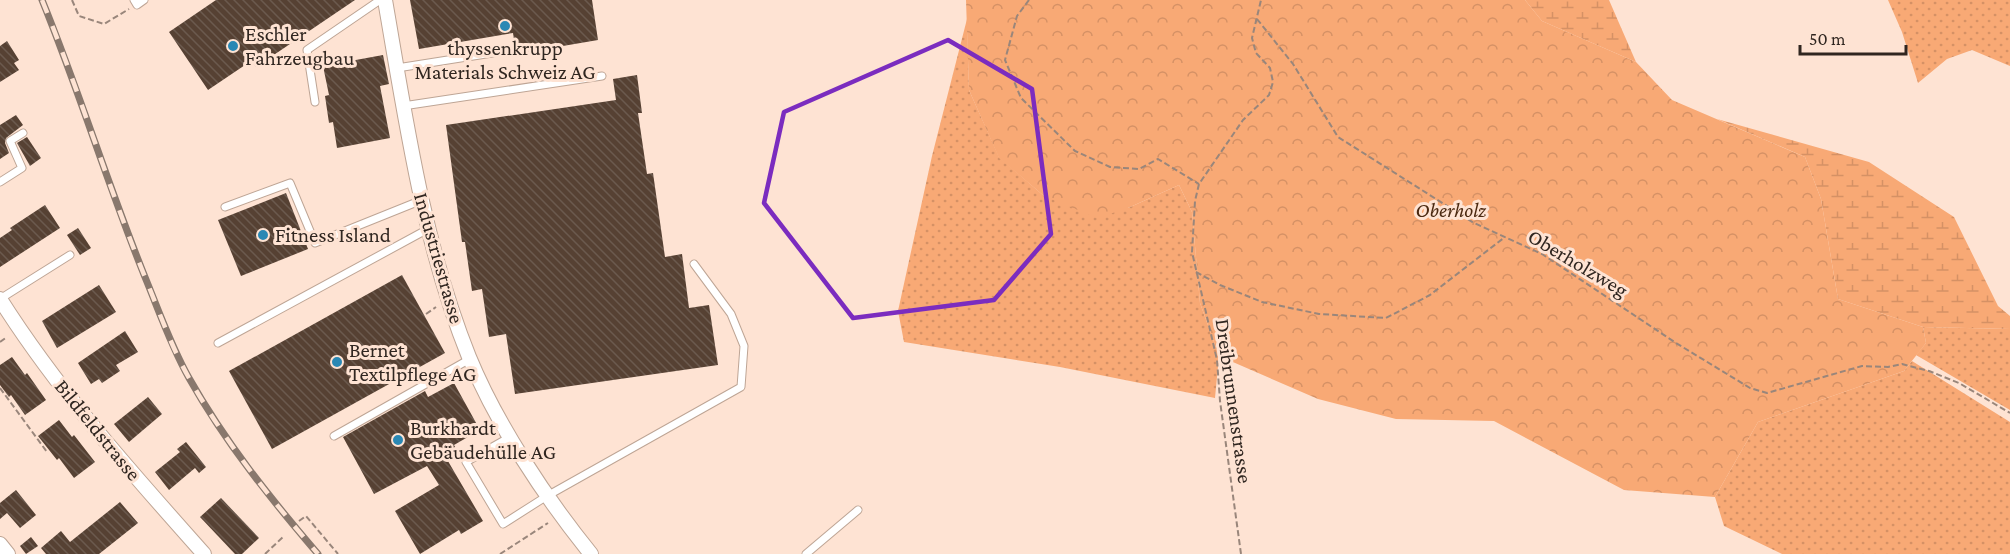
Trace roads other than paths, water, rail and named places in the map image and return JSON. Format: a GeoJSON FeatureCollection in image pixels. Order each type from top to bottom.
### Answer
{"type":"FeatureCollection","features":[{"type":"Feature","properties":{"kind":"street","name":"Industriestrasse"},"geometry":{"type":"LineString","coordinates":[[386,0],[403,106],[422,200],[448,300],[470,359],[510,437],[560,516],[591,554]]}},
{"type":"Feature","properties":{"kind":"street","name":"Bildfeldstrasse"},"geometry":{"type":"LineString","coordinates":[[0,299],[19,329],[71,399],[121,461],[204,554]]}},
{"type":"Feature","properties":{"kind":"street"},"geometry":{"type":"LineString","coordinates":[[0,544],[8,554]]}},
{"type":"Feature","properties":{"kind":"lane"},"geometry":{"type":"LineString","coordinates":[[135,2],[144,0]]}},
{"type":"Feature","properties":{"kind":"lane"},"geometry":{"type":"LineString","coordinates":[[315,102],[307,50],[380,0]]}},
{"type":"Feature","properties":{"kind":"lane"},"geometry":{"type":"LineString","coordinates":[[397,68],[505,51]]}},
{"type":"Feature","properties":{"kind":"lane"},"geometry":{"type":"LineString","coordinates":[[403,106],[602,76]]}},
{"type":"Feature","properties":{"kind":"lane"},"geometry":{"type":"LineString","coordinates":[[0,182],[22,168],[10,141],[23,133]]}},
{"type":"Feature","properties":{"kind":"lane"},"geometry":{"type":"LineString","coordinates":[[225,207],[290,183],[315,243],[422,200]]}},
{"type":"Feature","properties":{"kind":"lane"},"geometry":{"type":"LineString","coordinates":[[218,343],[428,229]]}},
{"type":"Feature","properties":{"kind":"lane"},"geometry":{"type":"LineString","coordinates":[[0,299],[70,255]]}},
{"type":"Feature","properties":{"kind":"lane"},"geometry":{"type":"LineString","coordinates":[[510,437],[466,462],[503,524],[547,496],[741,387],[744,346],[731,314],[694,264]]}},
{"type":"Feature","properties":{"kind":"lane"},"geometry":{"type":"LineString","coordinates":[[334,436],[470,359]]}},
{"type":"Feature","properties":{"kind":"lane"},"geometry":{"type":"LineString","coordinates":[[806,554],[858,510]]}},
{"type":"Feature","properties":{"kind":"railway"},"geometry":{"type":"LineString","coordinates":[[42,0],[133,247],[166,331],[183,367],[233,447],[318,554]]}},
{"type":"Feature","properties":{"kind":"place","name":"thyssenkrupp Materials Schweiz AG"},"geometry":{"type":"Point","coordinates":[505,26]}},
{"type":"Feature","properties":{"kind":"place","name":"Eschler Fahrzeugbau"},"geometry":{"type":"Point","coordinates":[233,46]}},
{"type":"Feature","properties":{"kind":"place","name":"Fitness Island"},"geometry":{"type":"Point","coordinates":[263,235]}},
{"type":"Feature","properties":{"kind":"place","name":"Bernet Textilpflege AG"},"geometry":{"type":"Point","coordinates":[337,362]}},
{"type":"Feature","properties":{"kind":"place","name":"Burkhardt Gebäudehülle AG"},"geometry":{"type":"Point","coordinates":[398,440]}},
{"type":"Feature","properties":{"kind":"park label","name":"Oberholz"},"geometry":{"type":"Point","coordinates":[1451,210]}}]}
